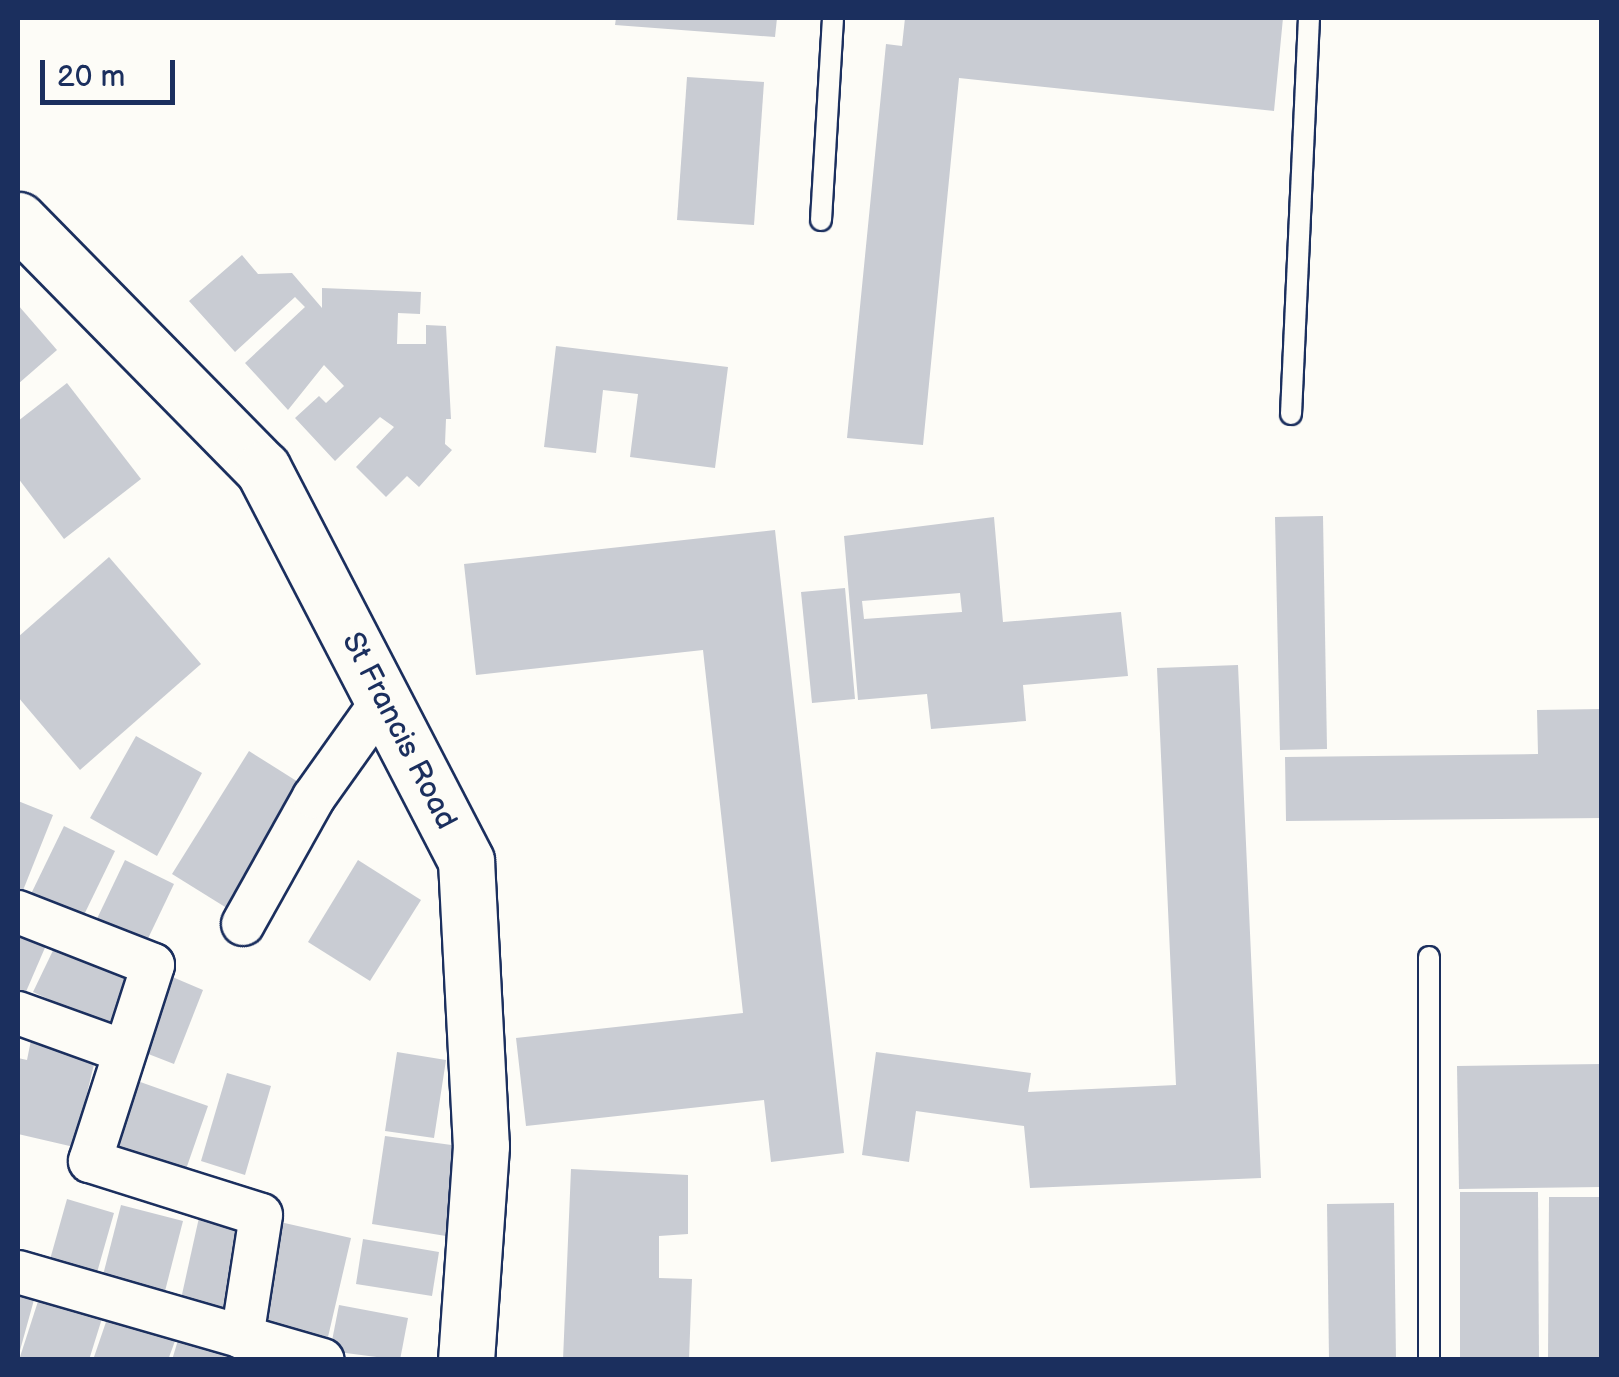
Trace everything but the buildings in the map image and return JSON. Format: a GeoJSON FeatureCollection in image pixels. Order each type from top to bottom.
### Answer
{"type":"FeatureCollection","features":[{"type":"Feature","properties":{"kind":"street","name":"St Francis Road"},"geometry":{"type":"LineString","coordinates":[[18,220],[264,470],[466,861],[481,1146],[466,1360]]}},
{"type":"Feature","properties":{"kind":"street"},"geometry":{"type":"LineString","coordinates":[[243,924],[314,797],[383,700]]}},
{"type":"Feature","properties":{"kind":"street"},"geometry":{"type":"LineString","coordinates":[[18,912],[154,965],[121,1050],[90,1161],[261,1215],[242,1338]]}},
{"type":"Feature","properties":{"kind":"street"},"geometry":{"type":"LineString","coordinates":[[18,1013],[121,1050]]}},
{"type":"Feature","properties":{"kind":"street"},"geometry":{"type":"LineString","coordinates":[[18,1272],[323,1360]]}},
{"type":"Feature","properties":{"kind":"lane"},"geometry":{"type":"LineString","coordinates":[[822,220],[833,18]]}},
{"type":"Feature","properties":{"kind":"lane"},"geometry":{"type":"LineString","coordinates":[[1291,414],[1309,18]]}},
{"type":"Feature","properties":{"kind":"lane"},"geometry":{"type":"LineString","coordinates":[[1429,956],[1429,1360]]}}]}
